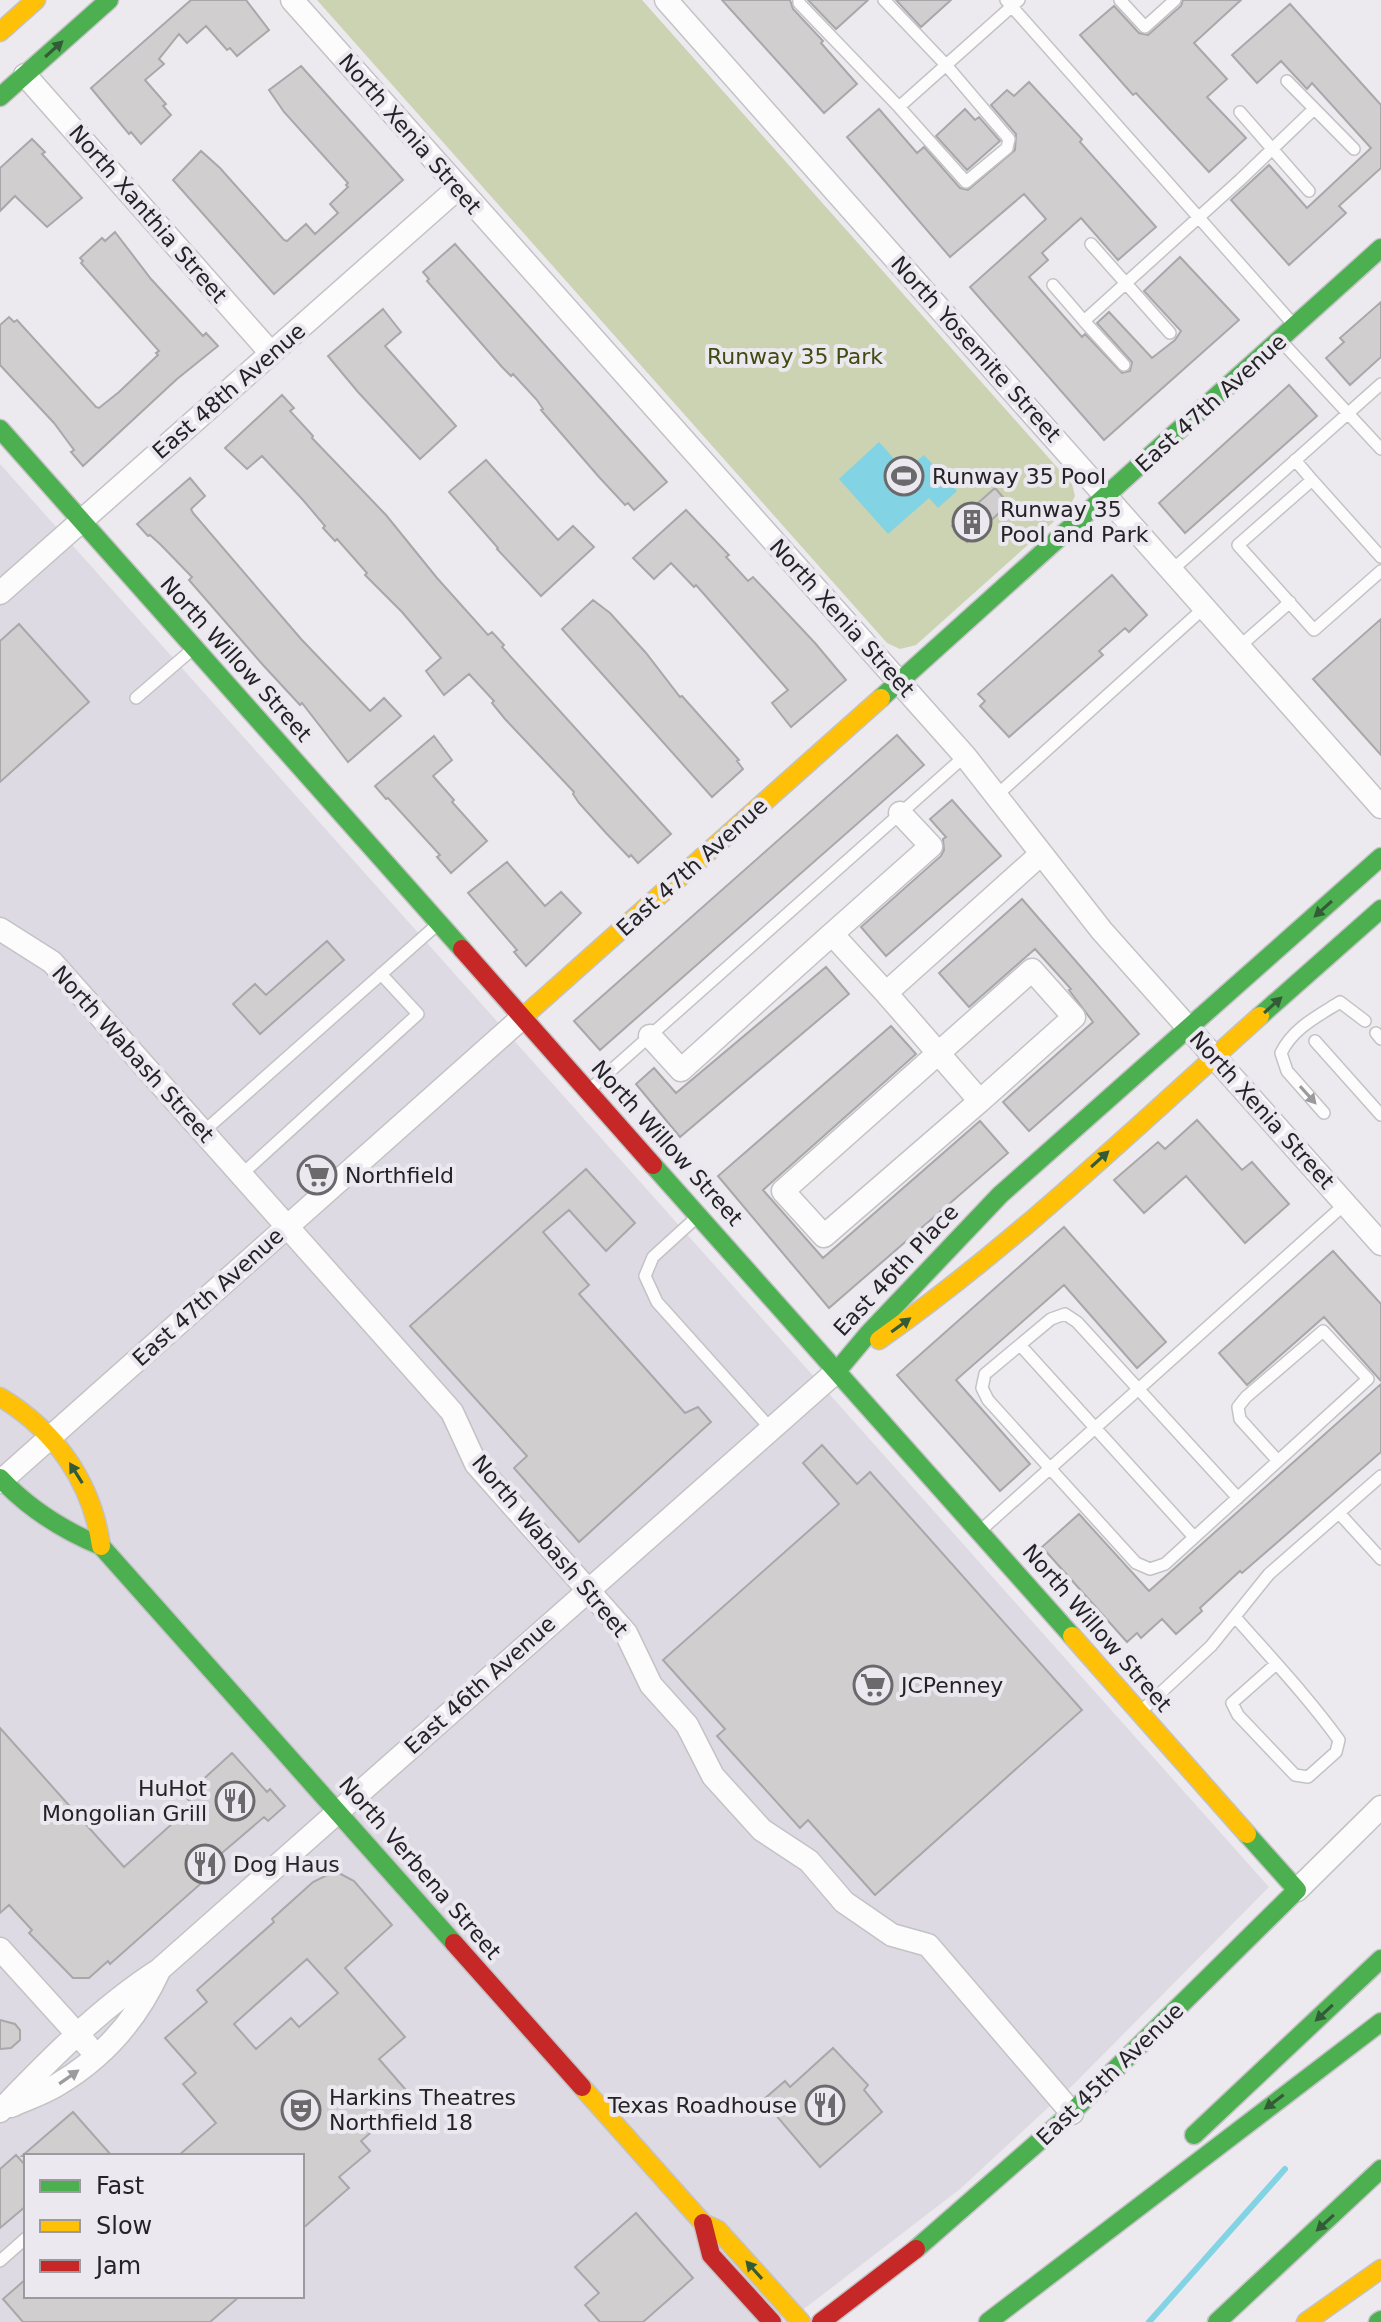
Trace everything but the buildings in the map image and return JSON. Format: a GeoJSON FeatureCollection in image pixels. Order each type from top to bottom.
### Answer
{"type":"FeatureCollection","features":[{"type":"Feature","properties":{"kind":"main road"},"geometry":{"type":"LineString","coordinates":[[0,32],[36,0]]}},
{"type":"Feature","properties":{"kind":"main road"},"geometry":{"type":"LineString","coordinates":[[0,97],[109,0]]}},
{"type":"Feature","properties":{"kind":"main road","name":"East 47th Avenue"},"geometry":{"type":"LineString","coordinates":[[523,1017],[1296,328],[1381,248]]}},
{"type":"Feature","properties":{"kind":"main road","name":"North Willow Street"},"geometry":{"type":"LineString","coordinates":[[0,429],[1297,1890]]}},
{"type":"Feature","properties":{"kind":"main road","name":"East 46th Place"},"geometry":{"type":"LineString","coordinates":[[837,1371],[1000,1195],[1381,857]]}},
{"type":"Feature","properties":{"kind":"main road","name":"East 46th Place"},"geometry":{"type":"LineString","coordinates":[[837,1371],[937,1299],[1033,1218],[1381,909]]}},
{"type":"Feature","properties":{"kind":"main road"},"geometry":{"type":"LineString","coordinates":[[0,1397],[50,1438],[77,1472],[93,1505],[101,1546]]}},
{"type":"Feature","properties":{"kind":"main road","name":"North Verbena Street"},"geometry":{"type":"LineString","coordinates":[[1,1481],[33,1511],[66,1532],[101,1546],[703,2223],[718,2230],[801,2322]]}},
{"type":"Feature","properties":{"kind":"main road","name":"East 45th Avenue"},"geometry":{"type":"LineString","coordinates":[[821,2322],[958,2216],[1072,2113],[1297,1890]]}},
{"type":"Feature","properties":{"kind":"main road"},"geometry":{"type":"LineString","coordinates":[[1178,2149],[1381,1959]]}},
{"type":"Feature","properties":{"kind":"main road"},"geometry":{"type":"LineString","coordinates":[[988,2322],[1381,2022]]}},
{"type":"Feature","properties":{"kind":"main road"},"geometry":{"type":"LineString","coordinates":[[1217,2322],[1381,2169]]}},
{"type":"Feature","properties":{"kind":"main road"},"geometry":{"type":"LineString","coordinates":[[1040,2280],[1120,2198]]}},
{"type":"Feature","properties":{"kind":"main road","name":"North Verbena Street"},"geometry":{"type":"LineString","coordinates":[[703,2223],[711,2255],[772,2322]]}},
{"type":"Feature","properties":{"kind":"main road"},"geometry":{"type":"LineString","coordinates":[[1306,2322],[1381,2269]]}},
{"type":"Feature","properties":{"kind":"street","name":"North Xenia Street"},"geometry":{"type":"LineString","coordinates":[[292,0],[965,756],[1102,931],[1381,1244]]}},
{"type":"Feature","properties":{"kind":"street","name":"North Yosemite Street"},"geometry":{"type":"LineString","coordinates":[[667,0],[1381,807]]}},
{"type":"Feature","properties":{"kind":"street","name":"North Xanthia Street"},"geometry":{"type":"LineString","coordinates":[[25,75],[271,353]]}},
{"type":"Feature","properties":{"kind":"street","name":"East 48th Avenue"},"geometry":{"type":"LineString","coordinates":[[0,593],[458,188]]}},
{"type":"Feature","properties":{"kind":"street"},"geometry":{"type":"LineString","coordinates":[[650,1036],[681,1070],[931,846],[900,813]]}},
{"type":"Feature","properties":{"kind":"street"},"geometry":{"type":"LineString","coordinates":[[886,993],[1041,854]]}},
{"type":"Feature","properties":{"kind":"street","name":"North Wabash Street"},"geometry":{"type":"LineString","coordinates":[[0,929],[52,962],[452,1412],[476,1464],[626,1633],[651,1685],[687,1725],[713,1776],[754,1822],[809,1861],[844,1902],[892,1935],[928,1945],[1072,2113]]}},
{"type":"Feature","properties":{"kind":"street"},"geometry":{"type":"LineString","coordinates":[[832,934],[980,1101]]}},
{"type":"Feature","properties":{"kind":"street"},"geometry":{"type":"LineString","coordinates":[[1032,970],[1074,1017],[980,1101],[824,1236],[783,1191],[1032,970]]}},
{"type":"Feature","properties":{"kind":"street","name":"East 47th Avenue"},"geometry":{"type":"LineString","coordinates":[[1,1481],[523,1017]]}},
{"type":"Feature","properties":{"kind":"street","name":"East 46th Avenue"},"geometry":{"type":"LineString","coordinates":[[0,2111],[78,2036],[137,1984],[159,1970],[837,1371]]}},
{"type":"Feature","properties":{"kind":"street","name":"East 45th Avenue"},"geometry":{"type":"LineString","coordinates":[[1297,1890],[1381,1807]]}},
{"type":"Feature","properties":{"kind":"street"},"geometry":{"type":"LineString","coordinates":[[0,1949],[96,2056]]}},
{"type":"Feature","properties":{"kind":"street","name":"East 46th Avenue"},"geometry":{"type":"LineString","coordinates":[[0,2111],[56,2086],[96,2056],[134,2017],[159,1970]]}},
{"type":"Feature","properties":{"kind":"lane"},"geometry":{"type":"LineString","coordinates":[[799,0],[966,182],[1007,148],[1009,139],[946,65],[884,0]]}},
{"type":"Feature","properties":{"kind":"lane"},"geometry":{"type":"LineString","coordinates":[[1120,0],[1145,27],[1175,0]]}},
{"type":"Feature","properties":{"kind":"lane"},"geometry":{"type":"LineString","coordinates":[[899,107],[1012,2],[1296,328]]}},
{"type":"Feature","properties":{"kind":"lane"},"geometry":{"type":"LineString","coordinates":[[1287,81],[1354,149]]}},
{"type":"Feature","properties":{"kind":"lane"},"geometry":{"type":"LineString","coordinates":[[1084,321],[1314,109]]}},
{"type":"Feature","properties":{"kind":"lane"},"geometry":{"type":"LineString","coordinates":[[1240,112],[1309,191]]}},
{"type":"Feature","properties":{"kind":"lane"},"geometry":{"type":"LineString","coordinates":[[1091,244],[1170,333]]}},
{"type":"Feature","properties":{"kind":"lane"},"geometry":{"type":"LineString","coordinates":[[1053,285],[1124,365]]}},
{"type":"Feature","properties":{"kind":"lane"},"geometry":{"type":"LineString","coordinates":[[1281,341],[1381,449]]}},
{"type":"Feature","properties":{"kind":"lane"},"geometry":{"type":"LineString","coordinates":[[1172,570],[1381,384]]}},
{"type":"Feature","properties":{"kind":"lane"},"geometry":{"type":"LineString","coordinates":[[1295,460],[1381,557]]}},
{"type":"Feature","properties":{"kind":"lane"},"geometry":{"type":"LineString","coordinates":[[1312,480],[1238,545],[1314,630],[1381,571]]}},
{"type":"Feature","properties":{"kind":"lane"},"geometry":{"type":"LineString","coordinates":[[1240,646],[1290,602]]}},
{"type":"Feature","properties":{"kind":"lane"},"geometry":{"type":"LineString","coordinates":[[997,795],[1205,607]]}},
{"type":"Feature","properties":{"kind":"lane"},"geometry":{"type":"LineString","coordinates":[[136,698],[194,647]]}},
{"type":"Feature","properties":{"kind":"lane"},"geometry":{"type":"LineString","coordinates":[[589,1091],[965,756]]}},
{"type":"Feature","properties":{"kind":"lane"},"geometry":{"type":"LineString","coordinates":[[203,1132],[439,923]]}},
{"type":"Feature","properties":{"kind":"lane"},"geometry":{"type":"LineString","coordinates":[[241,1175],[418,1014],[381,974]]}},
{"type":"Feature","properties":{"kind":"lane"},"geometry":{"type":"LineString","coordinates":[[1324,1113],[1287,1071],[1281,1053],[1287,1039],[1340,1002],[1365,1021]]}},
{"type":"Feature","properties":{"kind":"lane"},"geometry":{"type":"LineString","coordinates":[[1315,1041],[1381,1115]]}},
{"type":"Feature","properties":{"kind":"lane"},"geometry":{"type":"LineString","coordinates":[[979,1531],[1345,1204]]}},
{"type":"Feature","properties":{"kind":"lane"},"geometry":{"type":"LineString","coordinates":[[699,1215],[653,1257],[645,1276],[657,1302],[771,1429]]}},
{"type":"Feature","properties":{"kind":"lane"},"geometry":{"type":"LineString","coordinates":[[1238,1498],[1077,1322],[1065,1314],[1051,1319],[985,1374],[982,1388],[988,1400],[1136,1563],[1150,1569],[1165,1564],[1194,1537],[1238,1498],[1368,1379],[1323,1331],[1238,1407],[1240,1419],[1278,1461]]}},
{"type":"Feature","properties":{"kind":"lane"},"geometry":{"type":"LineString","coordinates":[[1020,1345],[1194,1537]]}},
{"type":"Feature","properties":{"kind":"lane"},"geometry":{"type":"LineString","coordinates":[[1139,1713],[1211,1646],[1269,1574],[1381,1476]]}},
{"type":"Feature","properties":{"kind":"lane"},"geometry":{"type":"LineString","coordinates":[[1339,1513],[1381,1559]]}},
{"type":"Feature","properties":{"kind":"lane"},"geometry":{"type":"LineString","coordinates":[[1236,1618],[1276,1664],[1339,1740],[1336,1752],[1308,1777],[1295,1775],[1238,1715],[1232,1703],[1276,1664]]}},
{"type":"Feature","properties":{"kind":"lane"},"geometry":{"type":"LineString","coordinates":[[0,2261],[24,2240]]}},
{"type":"Feature","properties":{"kind":"shaded area","name":"Northfield"},"geometry":{"type":"Polygon","coordinates":[[[0,464],[1269,1887],[1076,2082],[960,2189],[787,2322],[0,2322],[0,464]]]}},
{"type":"Feature","properties":{"kind":"green space","name":"Runway 35 Park"},"geometry":{"type":"Polygon","coordinates":[[[317,0],[642,0],[1072,484],[1075,496],[1069,508],[916,645],[900,649],[887,643],[317,0]]]}},
{"type":"Feature","properties":{"kind":"water","name":"Runway 35 Pool"},"geometry":{"type":"Polygon","coordinates":[[[879,442],[905,471],[924,455],[957,491],[938,508],[929,498],[888,534],[839,479],[879,442]]]}},
{"type":"Feature","properties":{"kind":"waterway"},"geometry":{"type":"LineString","coordinates":[[1149,2322],[1285,2169]]}},
{"type":"Feature","properties":{"kind":"traffic: fast"},"geometry":{"type":"LineString","coordinates":[[0,97],[109,0]]}},
{"type":"Feature","properties":{"kind":"traffic: fast"},"geometry":{"type":"LineString","coordinates":[[881,698],[1381,248]]}},
{"type":"Feature","properties":{"kind":"traffic: fast"},"geometry":{"type":"LineString","coordinates":[[0,429],[462,949]]}},
{"type":"Feature","properties":{"kind":"traffic: fast"},"geometry":{"type":"LineString","coordinates":[[837,1371],[1000,1195],[1381,857]]}},
{"type":"Feature","properties":{"kind":"traffic: fast"},"geometry":{"type":"LineString","coordinates":[[1260,1016],[1381,909]]}},
{"type":"Feature","properties":{"kind":"traffic: fast"},"geometry":{"type":"LineString","coordinates":[[653,1165],[1072,1636]]}},
{"type":"Feature","properties":{"kind":"traffic: fast"},"geometry":{"type":"LineString","coordinates":[[0,1478],[47,1518],[101,1546],[454,1943]]}},
{"type":"Feature","properties":{"kind":"traffic: fast"},"geometry":{"type":"LineString","coordinates":[[916,2249],[1068,2116],[1297,1890],[1247,1834]]}},
{"type":"Feature","properties":{"kind":"traffic: fast"},"geometry":{"type":"LineString","coordinates":[[1194,2135],[1381,1959]]}},
{"type":"Feature","properties":{"kind":"traffic: fast"},"geometry":{"type":"LineString","coordinates":[[988,2322],[1381,2022]]}},
{"type":"Feature","properties":{"kind":"traffic: fast"},"geometry":{"type":"LineString","coordinates":[[1217,2322],[1381,2169]]}},
{"type":"Feature","properties":{"kind":"traffic: slow"},"geometry":{"type":"LineString","coordinates":[[0,32],[36,0]]}},
{"type":"Feature","properties":{"kind":"traffic: slow"},"geometry":{"type":"LineString","coordinates":[[523,1017],[881,698]]}},
{"type":"Feature","properties":{"kind":"traffic: slow"},"geometry":{"type":"LineString","coordinates":[[879,1340],[1027,1225],[1260,1016]]}},
{"type":"Feature","properties":{"kind":"traffic: slow"},"geometry":{"type":"LineString","coordinates":[[0,1397],[38,1425],[68,1460],[89,1500],[101,1546]]}},
{"type":"Feature","properties":{"kind":"traffic: slow"},"geometry":{"type":"LineString","coordinates":[[1072,1636],[1247,1834]]}},
{"type":"Feature","properties":{"kind":"traffic: slow"},"geometry":{"type":"LineString","coordinates":[[582,2087],[703,2223],[718,2230],[801,2322]]}},
{"type":"Feature","properties":{"kind":"traffic: slow"},"geometry":{"type":"LineString","coordinates":[[1306,2322],[1381,2269]]}},
{"type":"Feature","properties":{"kind":"traffic: jam"},"geometry":{"type":"LineString","coordinates":[[462,949],[653,1165]]}},
{"type":"Feature","properties":{"kind":"traffic: jam"},"geometry":{"type":"LineString","coordinates":[[454,1943],[582,2087]]}},
{"type":"Feature","properties":{"kind":"traffic: jam"},"geometry":{"type":"LineString","coordinates":[[703,2223],[711,2255],[772,2322]]}},
{"type":"Feature","properties":{"kind":"traffic: jam"},"geometry":{"type":"LineString","coordinates":[[821,2322],[916,2249]]}},
{"type":"Feature","properties":{"kind":"place","name":"Runway 35 Pool"},"geometry":{"type":"Point","coordinates":[904,476]}},
{"type":"Feature","properties":{"kind":"place","name":"Runway 35 Pool and Park"},"geometry":{"type":"Point","coordinates":[972,522]}},
{"type":"Feature","properties":{"kind":"place","name":"Northfield"},"geometry":{"type":"Point","coordinates":[317,1175]}},
{"type":"Feature","properties":{"kind":"place","name":"JCPenney"},"geometry":{"type":"Point","coordinates":[873,1685]}},
{"type":"Feature","properties":{"kind":"place","name":"HuHot Mongolian Grill"},"geometry":{"type":"Point","coordinates":[235,1801]}},
{"type":"Feature","properties":{"kind":"place","name":"Dog Haus"},"geometry":{"type":"Point","coordinates":[205,1864]}},
{"type":"Feature","properties":{"kind":"place","name":"Texas Roadhouse"},"geometry":{"type":"Point","coordinates":[825,2105]}},
{"type":"Feature","properties":{"kind":"place","name":"Harkins Theatres Northfield 18"},"geometry":{"type":"Point","coordinates":[301,2110]}}]}
